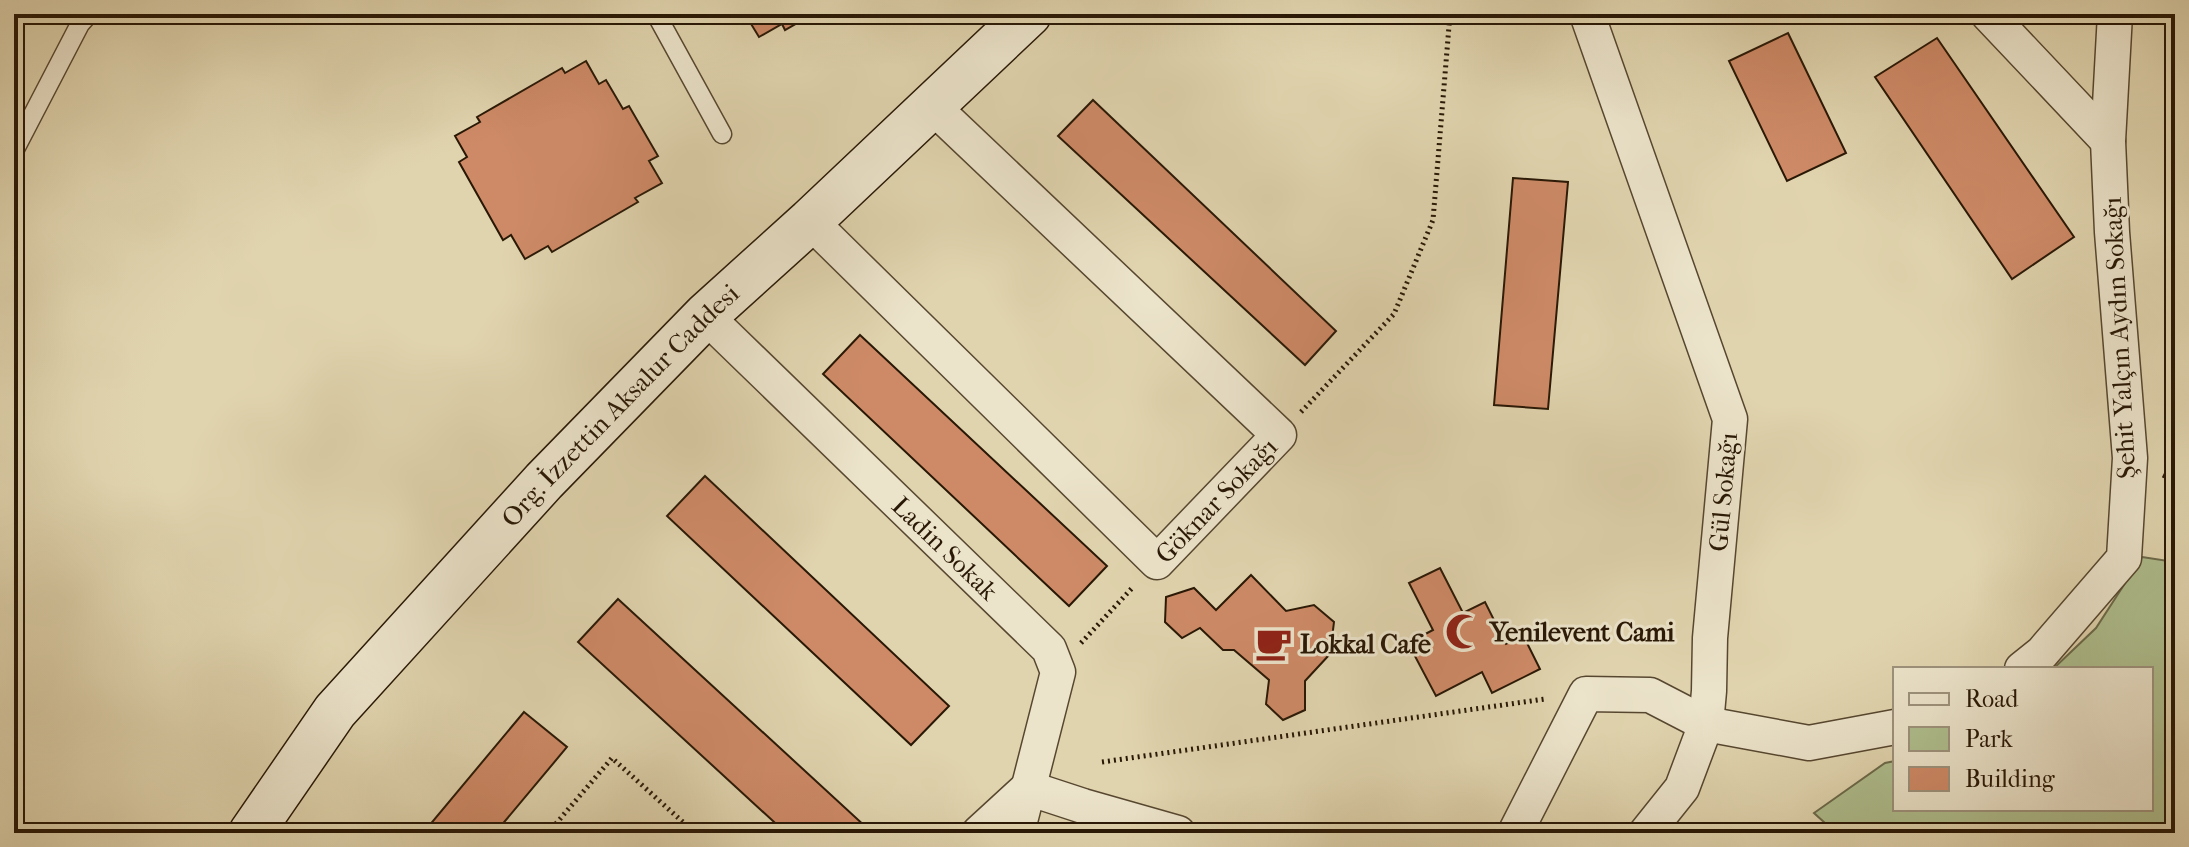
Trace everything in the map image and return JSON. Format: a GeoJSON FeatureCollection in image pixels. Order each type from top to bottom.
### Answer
{"type":"FeatureCollection","features":[{"type":"Feature","properties":{"kind":"main road","name":"Org. İzzettin Aksalur Caddesi"},"geometry":{"type":"LineString","coordinates":[[251,833],[335,711],[544,481],[706,315],[1029,14]]}},
{"type":"Feature","properties":{"kind":"street","name":"Gül Sokağı"},"geometry":{"type":"LineString","coordinates":[[1587,14],[1730,419],[1710,638],[1706,724],[1682,788],[1646,833]]}},
{"type":"Feature","properties":{"kind":"street"},"geometry":{"type":"LineString","coordinates":[[1988,14],[2108,141]]}},
{"type":"Feature","properties":{"kind":"street","name":"Şehit Yalçın Aydın Sokağı"},"geometry":{"type":"LineString","coordinates":[[2024,667],[2042,653],[2124,558],[2130,458],[2108,141],[2115,14]]}},
{"type":"Feature","properties":{"kind":"street","name":"Göknar Sokağı"},"geometry":{"type":"LineString","coordinates":[[810,221],[1157,562],[1279,435],[931,105]]}},
{"type":"Feature","properties":{"kind":"street","name":"Ladin Sokak"},"geometry":{"type":"LineString","coordinates":[[706,315],[1049,649],[1058,672]]}},
{"type":"Feature","properties":{"kind":"street"},"geometry":{"type":"LineString","coordinates":[[1017,833],[1058,672]]}},
{"type":"Feature","properties":{"kind":"street"},"geometry":{"type":"LineString","coordinates":[[1515,833],[1586,694],[1650,695],[1706,724],[1809,743],[1893,727]]}},
{"type":"Feature","properties":{"kind":"street"},"geometry":{"type":"LineString","coordinates":[[979,833],[1028,788]]}},
{"type":"Feature","properties":{"kind":"street"},"geometry":{"type":"LineString","coordinates":[[1028,788],[1178,833]]}},
{"type":"Feature","properties":{"kind":"lane"},"geometry":{"type":"LineString","coordinates":[[14,151],[80,24],[89,14]]}},
{"type":"Feature","properties":{"kind":"lane"},"geometry":{"type":"LineString","coordinates":[[656,14],[722,134]]}},
{"type":"Feature","properties":{"kind":"path"},"geometry":{"type":"LineString","coordinates":[[1279,435],[1394,314],[1433,220],[1450,14]]}},
{"type":"Feature","properties":{"kind":"path"},"geometry":{"type":"LineString","coordinates":[[1058,672],[1088,634],[1157,562]]}},
{"type":"Feature","properties":{"kind":"path"},"geometry":{"type":"LineString","coordinates":[[1102,762],[1586,694]]}},
{"type":"Feature","properties":{"kind":"path"},"geometry":{"type":"LineString","coordinates":[[548,833],[612,758],[695,833]]}},
{"type":"Feature","properties":{"kind":"green space"},"geometry":{"type":"Polygon","coordinates":[[[2142,557],[2175,562],[2175,823],[2164,833],[1836,833],[1814,813],[1885,763],[1893,761],[1893,811],[2153,811],[2153,667],[2055,667],[2096,628],[2142,557]]]}},
{"type":"Feature","properties":{"kind":"building"},"geometry":{"type":"Polygon","coordinates":[[[745,14],[813,14],[785,30],[782,24],[759,37],[745,14]]]}},
{"type":"Feature","properties":{"kind":"building"},"geometry":{"type":"Polygon","coordinates":[[[1788,33],[1846,153],[1787,181],[1729,61],[1788,33]]]}},
{"type":"Feature","properties":{"kind":"building"},"geometry":{"type":"Polygon","coordinates":[[[1937,38],[2074,237],[2012,279],[1875,77],[1937,38]]]}},
{"type":"Feature","properties":{"kind":"building"},"geometry":{"type":"Polygon","coordinates":[[[586,61],[599,84],[606,80],[623,109],[629,106],[658,156],[649,161],[662,183],[635,198],[638,202],[552,252],[548,246],[525,259],[511,235],[503,240],[459,162],[467,157],[455,136],[480,122],[477,117],[562,68],[565,73],[586,61]]]}},
{"type":"Feature","properties":{"kind":"building"},"geometry":{"type":"Polygon","coordinates":[[[1093,100],[1336,331],[1305,365],[1058,136],[1093,100]]]}},
{"type":"Feature","properties":{"kind":"building"},"geometry":{"type":"Polygon","coordinates":[[[1513,178],[1568,182],[1548,409],[1494,405],[1513,178]]]}},
{"type":"Feature","properties":{"kind":"building"},"geometry":{"type":"Polygon","coordinates":[[[860,335],[1107,566],[1069,606],[823,374],[860,335]]]}},
{"type":"Feature","properties":{"kind":"building"},"geometry":{"type":"Polygon","coordinates":[[[705,476],[949,706],[911,745],[667,516],[705,476]]]}},
{"type":"Feature","properties":{"kind":"building","name":"Yenilevent Cami"},"geometry":{"type":"Polygon","coordinates":[[[1440,568],[1463,613],[1485,602],[1506,644],[1523,635],[1540,669],[1492,693],[1482,672],[1436,696],[1408,643],[1433,630],[1409,583],[1440,568]]]}},
{"type":"Feature","properties":{"kind":"building","name":"Lokkal Cafe"},"geometry":{"type":"Polygon","coordinates":[[[1251,575],[1286,611],[1314,605],[1334,622],[1330,654],[1305,681],[1305,710],[1283,720],[1266,704],[1269,680],[1234,650],[1223,650],[1200,628],[1182,638],[1165,622],[1166,597],[1194,588],[1216,610],[1251,575]]]}},
{"type":"Feature","properties":{"kind":"building"},"geometry":{"type":"Polygon","coordinates":[[[618,599],[867,828],[862,833],[786,833],[578,642],[618,599]]]}},
{"type":"Feature","properties":{"kind":"building"},"geometry":{"type":"Polygon","coordinates":[[[524,712],[567,747],[495,833],[423,833],[524,712]]]}},
{"type":"Feature","properties":{"kind":"place","name":"Yenilevent Cami"},"geometry":{"type":"Point","coordinates":[1464,632]}},
{"type":"Feature","properties":{"kind":"place","name":"Lokkal Cafe"},"geometry":{"type":"Point","coordinates":[1274,644]}}]}
